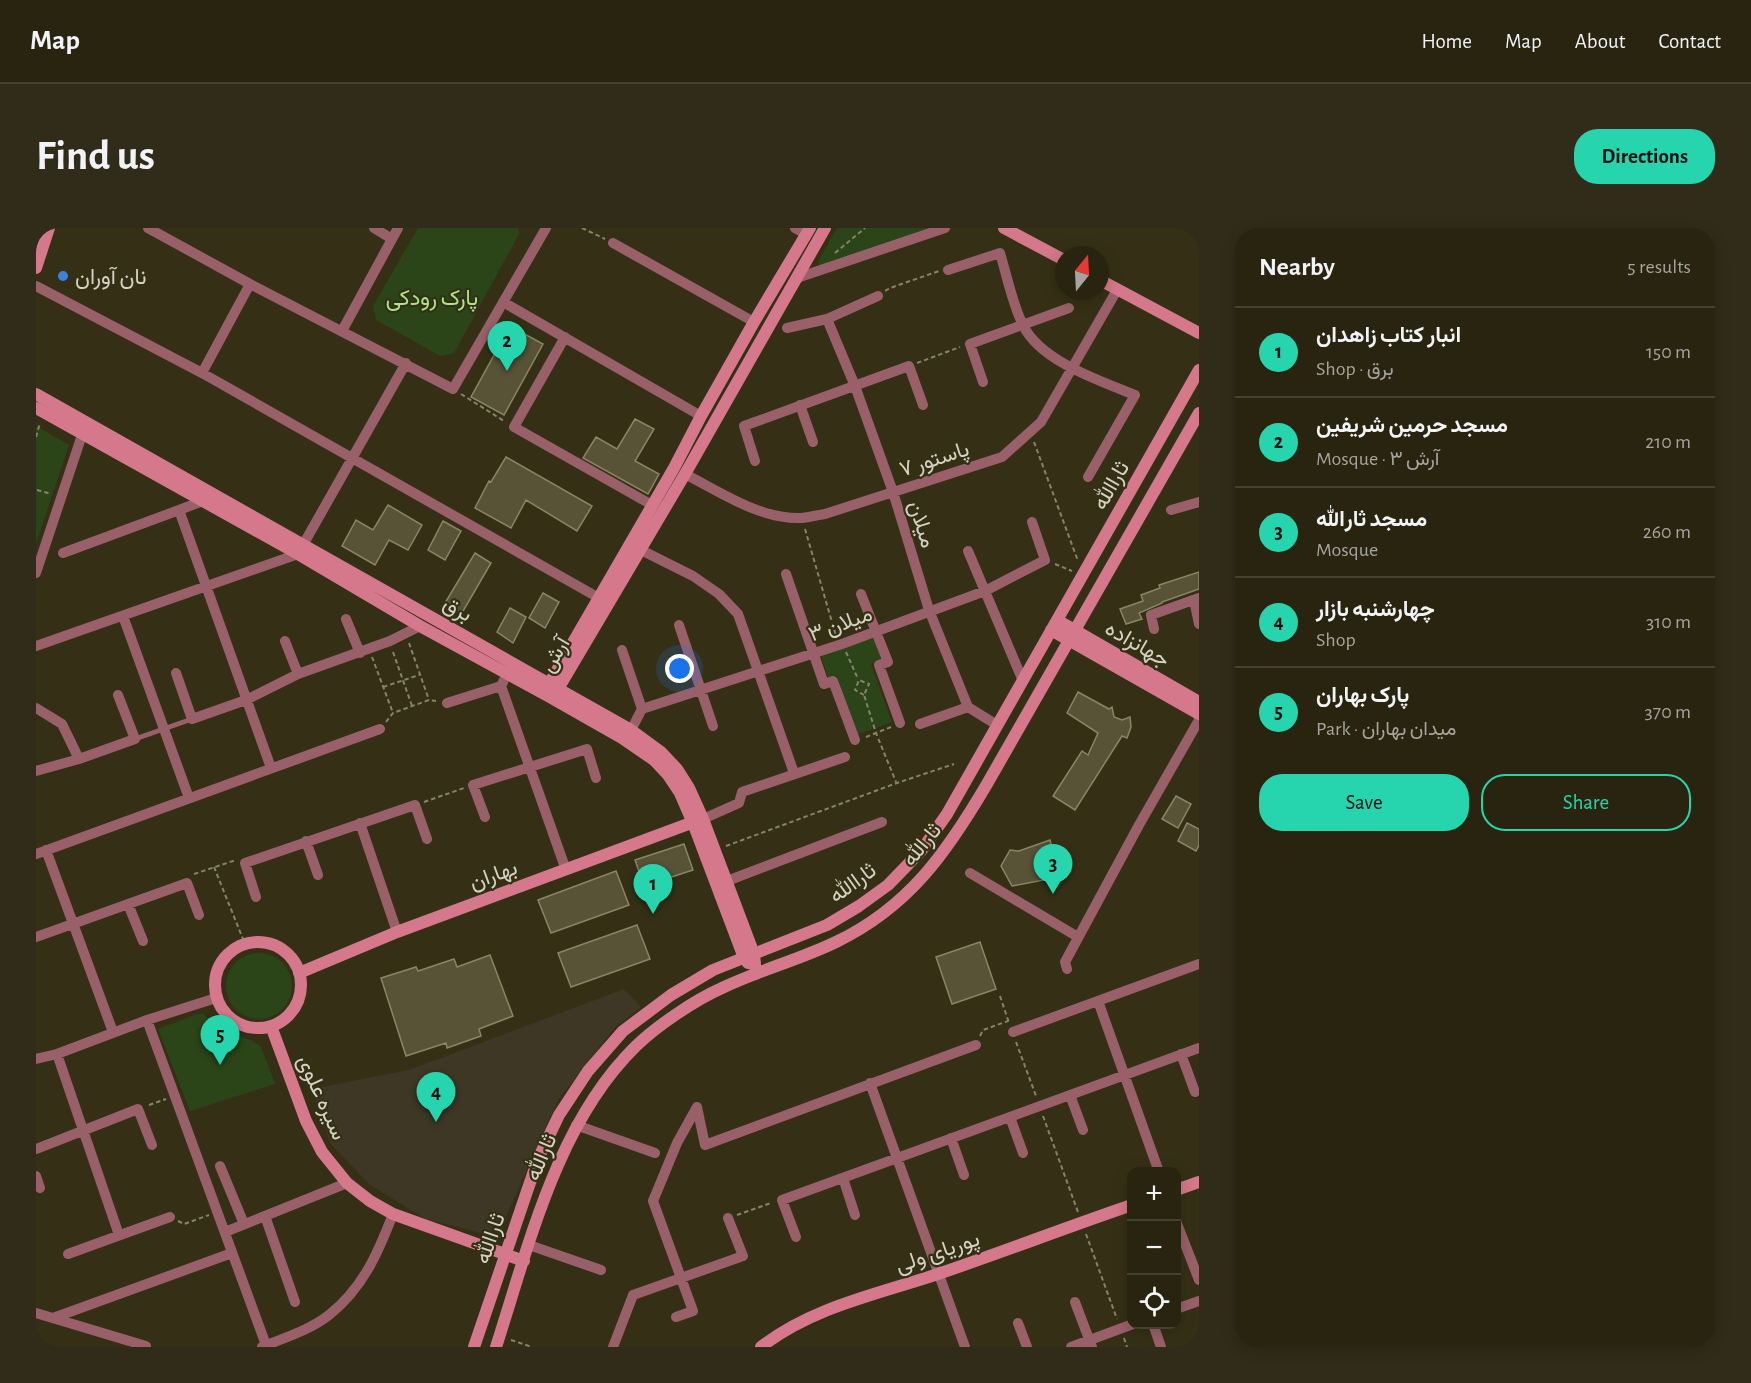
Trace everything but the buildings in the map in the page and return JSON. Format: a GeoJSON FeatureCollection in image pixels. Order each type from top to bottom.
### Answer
{"type":"FeatureCollection","features":[{"type":"Feature","properties":{"kind":"street"},"geometry":{"type":"LineString","coordinates":[[36,268],[50,228]]}},
{"type":"Feature","properties":{"kind":"street"},"geometry":{"type":"LineString","coordinates":[[148,228],[250,284],[453,389],[546,228]]}},
{"type":"Feature","properties":{"kind":"street"},"geometry":{"type":"LineString","coordinates":[[374,228],[392,239]]}},
{"type":"Feature","properties":{"kind":"street"},"geometry":{"type":"LineString","coordinates":[[342,331],[398,228]]}},
{"type":"Feature","properties":{"kind":"street","name":"آرش"},"geometry":{"type":"LineString","coordinates":[[552,690],[679,471],[726,400],[825,228]]}},
{"type":"Feature","properties":{"kind":"street"},"geometry":{"type":"LineString","coordinates":[[797,278],[945,228]]}},
{"type":"Feature","properties":{"kind":"street"},"geometry":{"type":"LineString","coordinates":[[1004,228],[1055,255]]}},
{"type":"Feature","properties":{"kind":"street","name":"آرش"},"geometry":{"type":"LineString","coordinates":[[552,690],[599,598],[635,547],[652,505],[679,471],[701,416],[804,230]]}},
{"type":"Feature","properties":{"kind":"street"},"geometry":{"type":"LineString","coordinates":[[613,243],[754,322]]}},
{"type":"Feature","properties":{"kind":"street"},"geometry":{"type":"LineString","coordinates":[[948,270],[1000,253],[1023,325],[1032,340],[1071,369],[1135,395],[1088,477]]}},
{"type":"Feature","properties":{"kind":"street"},"geometry":{"type":"LineString","coordinates":[[202,373],[250,284]]}},
{"type":"Feature","properties":{"kind":"street"},"geometry":{"type":"LineString","coordinates":[[1109,285],[1199,333]]}},
{"type":"Feature","properties":{"kind":"street"},"geometry":{"type":"LineString","coordinates":[[36,286],[202,373],[599,598]]}},
{"type":"Feature","properties":{"kind":"street","name":"پاستور ۷"},"geometry":{"type":"LineString","coordinates":[[679,471],[741,503],[764,512],[801,518],[825,514],[1002,457],[1041,422],[1117,290]]}},
{"type":"Feature","properties":{"kind":"street"},"geometry":{"type":"LineString","coordinates":[[787,328],[827,320],[878,296]]}},
{"type":"Feature","properties":{"kind":"street"},"geometry":{"type":"LineString","coordinates":[[503,302],[701,416]]}},
{"type":"Feature","properties":{"kind":"street"},"geometry":{"type":"LineString","coordinates":[[983,382],[970,344],[1069,308]]}},
{"type":"Feature","properties":{"kind":"street","name":"میلان"},"geometry":{"type":"LineString","coordinates":[[827,320],[855,386],[893,492],[929,610],[968,707]]}},
{"type":"Feature","properties":{"kind":"street"},"geometry":{"type":"LineString","coordinates":[[565,337],[514,427],[652,505]]}},
{"type":"Feature","properties":{"kind":"street"},"geometry":{"type":"LineString","coordinates":[[36,646],[207,586],[301,550],[406,363]]}},
{"type":"Feature","properties":{"kind":"street"},"geometry":{"type":"LineString","coordinates":[[754,461],[744,426],[909,366],[923,405]]}},
{"type":"Feature","properties":{"kind":"street","name":"ثاراالله"},"geometry":{"type":"LineString","coordinates":[[474,1347],[538,1160],[559,1115],[588,1071],[623,1031],[671,995],[713,970],[827,925],[860,906],[888,885],[921,850],[947,814],[1199,370]]}},
{"type":"Feature","properties":{"kind":"street","name":"برق"},"geometry":{"type":"LineString","coordinates":[[36,394],[85,429],[203,501],[301,550],[420,626],[507,673],[552,690],[654,760],[668,775],[715,850],[727,881],[749,956]]}},
{"type":"Feature","properties":{"kind":"street"},"geometry":{"type":"LineString","coordinates":[[800,405],[813,442]]}},
{"type":"Feature","properties":{"kind":"street","name":"برق"},"geometry":{"type":"LineString","coordinates":[[40,410],[85,429],[552,690],[631,730],[661,752],[677,769],[689,788],[698,821],[749,956]]}},
{"type":"Feature","properties":{"kind":"street","name":"ثارالله"},"geometry":{"type":"LineString","coordinates":[[498,1341],[556,1167],[576,1125],[604,1082],[637,1045],[682,1011],[721,988],[836,942],[870,922],[901,899],[936,863],[964,824],[1199,413]]}},
{"type":"Feature","properties":{"kind":"street"},"geometry":{"type":"LineString","coordinates":[[36,573],[85,429]]}},
{"type":"Feature","properties":{"kind":"street"},"geometry":{"type":"LineString","coordinates":[[63,553],[203,501]]}},
{"type":"Feature","properties":{"kind":"street"},"geometry":{"type":"LineString","coordinates":[[1171,510],[1199,502]]}},
{"type":"Feature","properties":{"kind":"street"},"geometry":{"type":"LineString","coordinates":[[179,510],[271,768]]}},
{"type":"Feature","properties":{"kind":"street"},"geometry":{"type":"LineString","coordinates":[[1032,522],[1045,560]]}},
{"type":"Feature","properties":{"kind":"street"},"geometry":{"type":"LineString","coordinates":[[635,547],[693,576],[719,594],[738,614],[794,773]]}},
{"type":"Feature","properties":{"kind":"street"},"geometry":{"type":"LineString","coordinates":[[968,551],[1023,681]]}},
{"type":"Feature","properties":{"kind":"street","name":"میلان ۳"},"geometry":{"type":"LineString","coordinates":[[642,709],[701,688],[840,645],[985,591],[1045,560]]}},
{"type":"Feature","properties":{"kind":"street"},"geometry":{"type":"LineString","coordinates":[[786,574],[824,684],[833,681],[855,740]]}},
{"type":"Feature","properties":{"kind":"street"},"geometry":{"type":"LineString","coordinates":[[861,594],[888,662],[879,664],[900,723]]}},
{"type":"Feature","properties":{"kind":"street"},"geometry":{"type":"LineString","coordinates":[[1154,628],[1151,615],[1196,599],[1199,624]]}},
{"type":"Feature","properties":{"kind":"street"},"geometry":{"type":"LineString","coordinates":[[123,616],[189,798]]}},
{"type":"Feature","properties":{"kind":"street"},"geometry":{"type":"LineString","coordinates":[[346,619],[364,651]]}},
{"type":"Feature","properties":{"kind":"street"},"geometry":{"type":"LineString","coordinates":[[679,625],[713,726]]}},
{"type":"Feature","properties":{"kind":"street","name":"جهانزاده"},"geometry":{"type":"LineString","coordinates":[[1054,625],[1199,714]]}},
{"type":"Feature","properties":{"kind":"street"},"geometry":{"type":"LineString","coordinates":[[176,673],[192,719],[246,700],[298,675],[390,642],[420,626]]}},
{"type":"Feature","properties":{"kind":"street"},"geometry":{"type":"LineString","coordinates":[[285,641],[298,675]]}},
{"type":"Feature","properties":{"kind":"street","name":"جهانزاده"},"geometry":{"type":"LineString","coordinates":[[1089,645],[1199,702]]}},
{"type":"Feature","properties":{"kind":"street"},"geometry":{"type":"LineString","coordinates":[[622,650],[642,709],[631,730]]}},
{"type":"Feature","properties":{"kind":"street"},"geometry":{"type":"LineString","coordinates":[[507,673],[501,686],[566,870]]}},
{"type":"Feature","properties":{"kind":"street"},"geometry":{"type":"LineString","coordinates":[[447,703],[501,686]]}},
{"type":"Feature","properties":{"kind":"street"},"geometry":{"type":"LineString","coordinates":[[36,771],[80,759],[135,739],[118,695]]}},
{"type":"Feature","properties":{"kind":"street"},"geometry":{"type":"LineString","coordinates":[[920,724],[968,707],[997,725]]}},
{"type":"Feature","properties":{"kind":"street"},"geometry":{"type":"LineString","coordinates":[[38,709],[62,724],[80,759]]}},
{"type":"Feature","properties":{"kind":"street"},"geometry":{"type":"LineString","coordinates":[[1067,969],[1065,962],[1078,937],[1199,720]]}},
{"type":"Feature","properties":{"kind":"street"},"geometry":{"type":"LineString","coordinates":[[113,1032],[73,924],[41,852],[380,729]]}},
{"type":"Feature","properties":{"kind":"street"},"geometry":{"type":"LineString","coordinates":[[485,817],[473,785],[587,749],[596,778]]}},
{"type":"Feature","properties":{"kind":"street"},"geometry":{"type":"LineString","coordinates":[[698,821],[740,803],[742,792],[845,757]]}},
{"type":"Feature","properties":{"kind":"street"},"geometry":{"type":"LineString","coordinates":[[256,897],[245,863],[306,841],[415,806],[427,839]]}},
{"type":"Feature","properties":{"kind":"street","name":"بهاران"},"geometry":{"type":"LineString","coordinates":[[299,973],[397,932],[698,821]]}},
{"type":"Feature","properties":{"kind":"street"},"geometry":{"type":"LineString","coordinates":[[727,881],[882,822]]}},
{"type":"Feature","properties":{"kind":"street"},"geometry":{"type":"LineString","coordinates":[[360,823],[397,932]]}},
{"type":"Feature","properties":{"kind":"street"},"geometry":{"type":"LineString","coordinates":[[306,841],[318,875]]}},
{"type":"Feature","properties":{"kind":"street"},"geometry":{"type":"LineString","coordinates":[[970,873],[1078,937]]}},
{"type":"Feature","properties":{"kind":"street"},"geometry":{"type":"LineString","coordinates":[[36,937],[187,883],[199,915]]}},
{"type":"Feature","properties":{"kind":"street"},"geometry":{"type":"LineString","coordinates":[[128,904],[143,941]]}},
{"type":"Feature","properties":{"kind":"street"},"geometry":{"type":"LineString","coordinates":[[258,942],[284,951],[293,961],[299,973],[301,986],[299,999],[288,1016],[271,1026],[257,1028],[244,1026],[232,1020],[222,1010],[216,998],[216,978],[223,960],[233,950],[245,944],[258,942]]}},
{"type":"Feature","properties":{"kind":"street"},"geometry":{"type":"LineString","coordinates":[[749,956],[756,974]]}},
{"type":"Feature","properties":{"kind":"street"},"geometry":{"type":"LineString","coordinates":[[1012,1032],[1199,964]]}},
{"type":"Feature","properties":{"kind":"street"},"geometry":{"type":"LineString","coordinates":[[36,1059],[216,998]]}},
{"type":"Feature","properties":{"kind":"street"},"geometry":{"type":"LineString","coordinates":[[1098,1001],[1157,1167]]}},
{"type":"Feature","properties":{"kind":"street"},"geometry":{"type":"LineString","coordinates":[[147,1020],[225,1232],[264,1346],[297,1333],[329,1315],[360,1285],[378,1254],[393,1214]]}},
{"type":"Feature","properties":{"kind":"street","name":"سیره علوی"},"geometry":{"type":"LineString","coordinates":[[271,1026],[306,1121],[322,1152],[347,1183],[370,1201],[393,1214],[524,1261]]}},
{"type":"Feature","properties":{"kind":"street"},"geometry":{"type":"LineString","coordinates":[[676,1317],[693,1311],[653,1201],[677,1143],[697,1107],[705,1145],[976,1045]]}},
{"type":"Feature","properties":{"kind":"street"},"geometry":{"type":"LineString","coordinates":[[796,1237],[783,1200],[1199,1048]]}},
{"type":"Feature","properties":{"kind":"street"},"geometry":{"type":"LineString","coordinates":[[57,1053],[119,1235]]}},
{"type":"Feature","properties":{"kind":"street"},"geometry":{"type":"LineString","coordinates":[[1181,1054],[1195,1092]]}},
{"type":"Feature","properties":{"kind":"street"},"geometry":{"type":"LineString","coordinates":[[870,1083],[965,1347]]}},
{"type":"Feature","properties":{"kind":"street"},"geometry":{"type":"LineString","coordinates":[[1070,1095],[1083,1130]]}},
{"type":"Feature","properties":{"kind":"street"},"geometry":{"type":"LineString","coordinates":[[36,1149],[138,1110],[152,1145]]}},
{"type":"Feature","properties":{"kind":"street"},"geometry":{"type":"LineString","coordinates":[[1010,1117],[1023,1153]]}},
{"type":"Feature","properties":{"kind":"street"},"geometry":{"type":"LineString","coordinates":[[576,1125],[655,1153]]}},
{"type":"Feature","properties":{"kind":"street"},"geometry":{"type":"LineString","coordinates":[[951,1138],[964,1175]]}},
{"type":"Feature","properties":{"kind":"street"},"geometry":{"type":"LineString","coordinates":[[220,1166],[244,1224]]}},
{"type":"Feature","properties":{"kind":"street"},"geometry":{"type":"LineString","coordinates":[[36,1176],[40,1188]]}},
{"type":"Feature","properties":{"kind":"street"},"geometry":{"type":"LineString","coordinates":[[843,1178],[855,1215]]}},
{"type":"Feature","properties":{"kind":"street"},"geometry":{"type":"LineString","coordinates":[[1181,1188],[1199,1182]]}},
{"type":"Feature","properties":{"kind":"street"},"geometry":{"type":"LineString","coordinates":[[225,1232],[347,1183]]}},
{"type":"Feature","properties":{"kind":"street","name":"پوریای ولی"},"geometry":{"type":"LineString","coordinates":[[761,1347],[778,1334],[815,1314],[1127,1206]]}},
{"type":"Feature","properties":{"kind":"street"},"geometry":{"type":"LineString","coordinates":[[68,1254],[170,1216]]}},
{"type":"Feature","properties":{"kind":"street"},"geometry":{"type":"LineString","coordinates":[[265,1216],[295,1302]]}},
{"type":"Feature","properties":{"kind":"street"},"geometry":{"type":"LineString","coordinates":[[613,1347],[633,1295],[743,1256],[728,1218]]}},
{"type":"Feature","properties":{"kind":"street"},"geometry":{"type":"LineString","coordinates":[[1181,1234],[1199,1280]]}},
{"type":"Feature","properties":{"kind":"street"},"geometry":{"type":"LineString","coordinates":[[529,1245],[601,1270]]}},
{"type":"Feature","properties":{"kind":"street"},"geometry":{"type":"LineString","coordinates":[[53,1318],[232,1252]]}},
{"type":"Feature","properties":{"kind":"street"},"geometry":{"type":"LineString","coordinates":[[1181,1307],[1199,1301]]}},
{"type":"Feature","properties":{"kind":"street"},"geometry":{"type":"LineString","coordinates":[[1075,1302],[1090,1344]]}},
{"type":"Feature","properties":{"kind":"street"},"geometry":{"type":"LineString","coordinates":[[36,1313],[146,1346]]}},
{"type":"Feature","properties":{"kind":"street"},"geometry":{"type":"LineString","coordinates":[[1018,1323],[1027,1347]]}},
{"type":"Feature","properties":{"kind":"street"},"geometry":{"type":"LineString","coordinates":[[1071,1347],[1090,1344],[1127,1326]]}},
{"type":"Feature","properties":{"kind":"street"},"geometry":{"type":"LineString","coordinates":[[1155,1329],[1161,1347]]}},
{"type":"Feature","properties":{"kind":"lane"},"geometry":{"type":"LineString","coordinates":[[135,739],[192,719]]}},
{"type":"Feature","properties":{"kind":"path"},"geometry":{"type":"LineString","coordinates":[[582,228],[613,243]]}},
{"type":"Feature","properties":{"kind":"path"},"geometry":{"type":"LineString","coordinates":[[831,257],[865,228]]}},
{"type":"Feature","properties":{"kind":"path"},"geometry":{"type":"LineString","coordinates":[[878,296],[890,288],[948,270]]}},
{"type":"Feature","properties":{"kind":"path"},"geometry":{"type":"LineString","coordinates":[[909,366],[970,344]]}},
{"type":"Feature","properties":{"kind":"path"},"geometry":{"type":"LineString","coordinates":[[453,389],[514,427]]}},
{"type":"Feature","properties":{"kind":"path"},"geometry":{"type":"LineString","coordinates":[[36,437],[40,410]]}},
{"type":"Feature","properties":{"kind":"path"},"geometry":{"type":"LineString","coordinates":[[1030,431],[1083,575]]}},
{"type":"Feature","properties":{"kind":"path"},"geometry":{"type":"LineString","coordinates":[[36,489],[62,497]]}},
{"type":"Feature","properties":{"kind":"path"},"geometry":{"type":"LineString","coordinates":[[801,518],[840,645],[859,680],[869,684],[864,694],[876,734],[897,783]]}},
{"type":"Feature","properties":{"kind":"path"},"geometry":{"type":"LineString","coordinates":[[1045,560],[1083,575]]}},
{"type":"Feature","properties":{"kind":"path"},"geometry":{"type":"LineString","coordinates":[[406,633],[429,700]]}},
{"type":"Feature","properties":{"kind":"path"},"geometry":{"type":"LineString","coordinates":[[390,642],[412,706]]}},
{"type":"Feature","properties":{"kind":"path"},"geometry":{"type":"LineString","coordinates":[[364,651],[383,687],[393,713]]}},
{"type":"Feature","properties":{"kind":"path"},"geometry":{"type":"LineString","coordinates":[[383,687],[419,675]]}},
{"type":"Feature","properties":{"kind":"path"},"geometry":{"type":"LineString","coordinates":[[859,680],[855,690],[864,694]]}},
{"type":"Feature","properties":{"kind":"path"},"geometry":{"type":"LineString","coordinates":[[380,729],[393,713],[429,700],[447,703]]}},
{"type":"Feature","properties":{"kind":"path"},"geometry":{"type":"LineString","coordinates":[[855,740],[876,734],[900,723]]}},
{"type":"Feature","properties":{"kind":"path"},"geometry":{"type":"LineString","coordinates":[[715,850],[954,764]]}},
{"type":"Feature","properties":{"kind":"path"},"geometry":{"type":"LineString","coordinates":[[415,806],[473,785]]}},
{"type":"Feature","properties":{"kind":"path"},"geometry":{"type":"LineString","coordinates":[[187,883],[191,874],[235,860],[245,863]]}},
{"type":"Feature","properties":{"kind":"path"},"geometry":{"type":"LineString","coordinates":[[214,867],[245,944]]}},
{"type":"Feature","properties":{"kind":"path"},"geometry":{"type":"LineString","coordinates":[[1000,996],[1127,1347]]}},
{"type":"Feature","properties":{"kind":"path"},"geometry":{"type":"LineString","coordinates":[[976,1045],[983,1030],[1008,1021]]}},
{"type":"Feature","properties":{"kind":"path"},"geometry":{"type":"LineString","coordinates":[[138,1110],[175,1095]]}},
{"type":"Feature","properties":{"kind":"path"},"geometry":{"type":"LineString","coordinates":[[728,1218],[783,1200]]}},
{"type":"Feature","properties":{"kind":"path"},"geometry":{"type":"LineString","coordinates":[[170,1216],[184,1224],[217,1212]]}},
{"type":"Feature","properties":{"kind":"path"},"geometry":{"type":"LineString","coordinates":[[498,1341],[532,1347]]}},
{"type":"Feature","properties":{"kind":"shaded area"},"geometry":{"type":"Polygon","coordinates":[[[624,989],[641,1007],[614,1028],[558,1100],[497,1237],[426,1219],[369,1184],[330,1143],[312,1089],[409,1070],[624,989]]]}},
{"type":"Feature","properties":{"kind":"green space","name":"پارک رودکی"},"geometry":{"type":"Polygon","coordinates":[[[418,228],[518,228],[519,234],[454,353],[440,356],[376,320],[373,306],[418,228]]]}},
{"type":"Feature","properties":{"kind":"green space"},"geometry":{"type":"Polygon","coordinates":[[[837,228],[929,228],[820,267],[818,262],[837,228]]]}},
{"type":"Feature","properties":{"kind":"green space"},"geometry":{"type":"Polygon","coordinates":[[[36,426],[69,445],[36,543],[36,426]]]}},
{"type":"Feature","properties":{"kind":"green space"},"geometry":{"type":"Polygon","coordinates":[[[874,638],[882,659],[871,664],[892,722],[856,735],[837,675],[828,677],[821,656],[874,638]]]}},
{"type":"Feature","properties":{"kind":"green space"},"geometry":{"type":"Polygon","coordinates":[[[252,953],[266,953],[278,958],[287,967],[292,986],[290,999],[283,1010],[266,1019],[252,1019],[240,1014],[231,1005],[226,993],[226,979],[231,967],[240,958],[252,953]]]}},
{"type":"Feature","properties":{"kind":"green space"},"geometry":{"type":"Polygon","coordinates":[[[197,1014],[204,1014],[223,1032],[251,1040],[261,1047],[275,1084],[190,1111],[158,1029],[197,1014]]]}},
{"type":"Feature","properties":{"kind":"place","name":"نان آوران"},"geometry":{"type":"Point","coordinates":[63,276]}},
{"type":"Feature","properties":{"kind":"place","name":"مسجد حرمین شریفین"},"geometry":{"type":"Point","coordinates":[507,371]}},
{"type":"Feature","properties":{"kind":"place","name":"مسجد ثارالله"},"geometry":{"type":"Point","coordinates":[1053,894]}},
{"type":"Feature","properties":{"kind":"place","name":"انبار کتاب زاهدان"},"geometry":{"type":"Point","coordinates":[653,914]}},
{"type":"Feature","properties":{"kind":"place","name":"پارک بهاران"},"geometry":{"type":"Point","coordinates":[220,1065]}},
{"type":"Feature","properties":{"kind":"place","name":"چهارشنبه بازار"},"geometry":{"type":"Point","coordinates":[436,1122]}}]}
